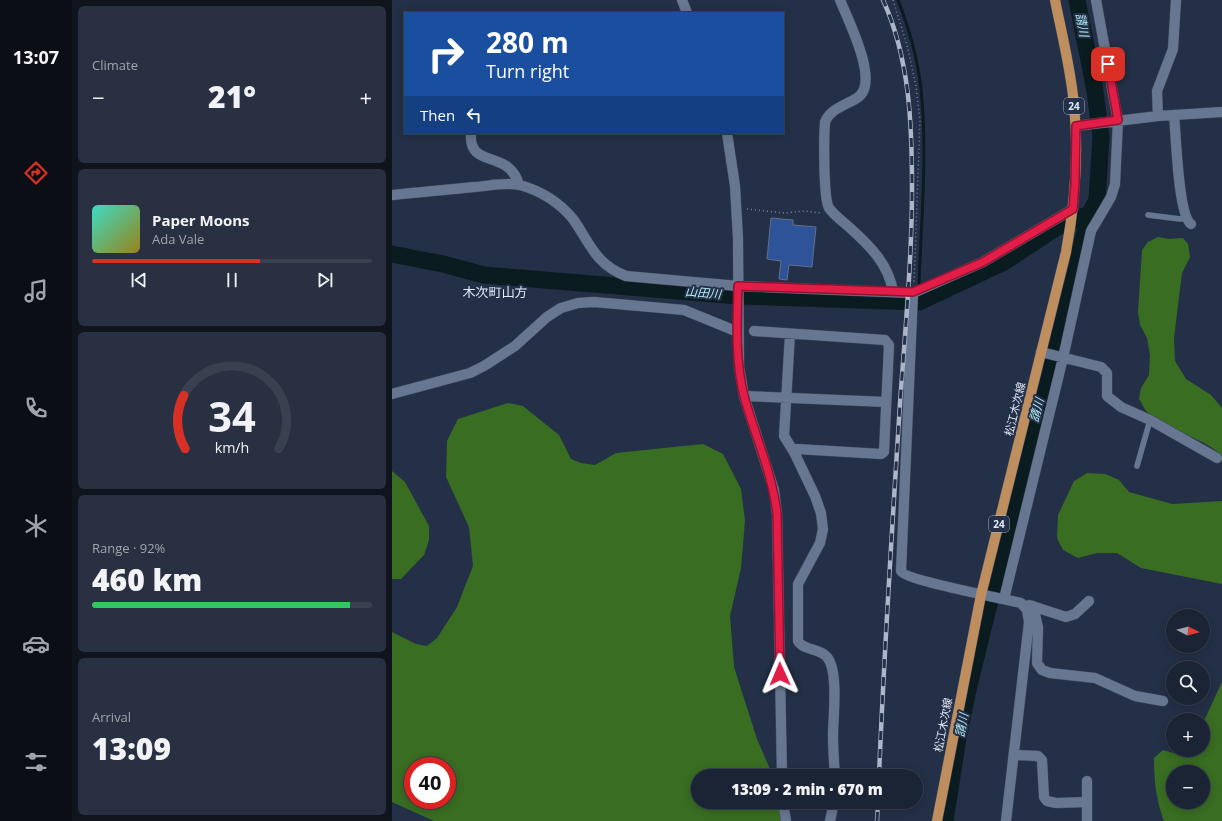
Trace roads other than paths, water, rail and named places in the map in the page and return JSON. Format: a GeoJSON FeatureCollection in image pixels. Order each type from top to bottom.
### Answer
{"type":"FeatureCollection","features":[{"type":"Feature","properties":{"kind":"main road","name":"松江木次線"},"geometry":{"type":"LineString","coordinates":[[937,821],[981,595],[1044,353],[1073,212],[1076,126],[1071,83],[1055,0]]}},
{"type":"Feature","properties":{"kind":"street"},"geometry":{"type":"LineString","coordinates":[[682,0],[687,12]]}},
{"type":"Feature","properties":{"kind":"street"},"geometry":{"type":"LineString","coordinates":[[840,0],[866,68],[866,77],[862,95],[836,110],[827,118],[825,122],[826,198],[829,207],[835,215],[875,252],[887,274],[892,292]]}},
{"type":"Feature","properties":{"kind":"street"},"geometry":{"type":"LineString","coordinates":[[1004,599],[1091,231],[1114,192],[1115,121],[1096,0]]}},
{"type":"Feature","properties":{"kind":"street"},"geometry":{"type":"LineString","coordinates":[[1158,116],[1157,91],[1173,49],[1176,0]]}},
{"type":"Feature","properties":{"kind":"street"},"geometry":{"type":"LineString","coordinates":[[1076,126],[1158,116],[1222,112]]}},
{"type":"Feature","properties":{"kind":"street"},"geometry":{"type":"LineString","coordinates":[[1174,115],[1180,190],[1189,221]]}},
{"type":"Feature","properties":{"kind":"street"},"geometry":{"type":"LineString","coordinates":[[471,134],[471,141],[475,152],[482,157],[503,163],[517,178],[519,185]]}},
{"type":"Feature","properties":{"kind":"street"},"geometry":{"type":"LineString","coordinates":[[727,134],[735,186],[738,238],[739,367],[744,396],[774,490],[777,514],[782,769]]}},
{"type":"Feature","properties":{"kind":"street"},"geometry":{"type":"LineString","coordinates":[[392,195],[501,184],[519,185],[557,203],[575,222],[599,259],[617,272],[635,278],[738,293],[892,292],[913,300],[1073,212]]}},
{"type":"Feature","properties":{"kind":"street"},"geometry":{"type":"LineString","coordinates":[[913,300],[902,574],[981,595],[1033,606],[1066,617],[1075,614],[1089,602]]}},
{"type":"Feature","properties":{"kind":"street"},"geometry":{"type":"LineString","coordinates":[[392,394],[470,373],[484,366],[515,346],[547,317],[561,308],[578,303],[594,302],[684,310],[738,332]]}},
{"type":"Feature","properties":{"kind":"street"},"geometry":{"type":"LineString","coordinates":[[754,331],[885,340],[889,345],[884,452],[881,454],[797,449],[794,452]]}},
{"type":"Feature","properties":{"kind":"street"},"geometry":{"type":"LineString","coordinates":[[790,334],[784,436],[794,452],[815,496],[823,522],[820,543],[798,584],[798,641],[802,645],[824,654],[830,662],[833,684],[835,769]]}},
{"type":"Feature","properties":{"kind":"street"},"geometry":{"type":"LineString","coordinates":[[1044,353],[1101,367],[1107,373],[1108,399],[1120,407],[1150,420],[1217,458]]}},
{"type":"Feature","properties":{"kind":"street"},"geometry":{"type":"LineString","coordinates":[[744,396],[886,402]]}},
{"type":"Feature","properties":{"kind":"street"},"geometry":{"type":"LineString","coordinates":[[1006,821],[1015,755],[1029,622],[1027,610],[1021,603]]}},
{"type":"Feature","properties":{"kind":"street"},"geometry":{"type":"LineString","coordinates":[[1033,606],[1038,627],[1037,663],[1042,670],[1050,674],[1095,678],[1135,696],[1163,701]]}},
{"type":"Feature","properties":{"kind":"street"},"geometry":{"type":"LineString","coordinates":[[1015,755],[1038,756],[1042,760],[1044,797],[1047,801],[1056,803],[1087,802]]}},
{"type":"Feature","properties":{"kind":"street"},"geometry":{"type":"LineString","coordinates":[[1087,781],[1087,821]]}},
{"type":"Feature","properties":{"kind":"street"},"geometry":{"type":"LineString","coordinates":[[784,809],[786,821]]}},
{"type":"Feature","properties":{"kind":"street"},"geometry":{"type":"LineString","coordinates":[[830,821],[833,809]]}},
{"type":"Feature","properties":{"kind":"lane"},"geometry":{"type":"LineString","coordinates":[[1148,215],[1189,221]]}},
{"type":"Feature","properties":{"kind":"lane"},"geometry":{"type":"LineString","coordinates":[[1137,466],[1150,420]]}},
{"type":"Feature","properties":{"kind":"waterway"},"geometry":{"type":"LineString","coordinates":[[898,0],[914,49],[922,101],[924,169],[919,284]]}},
{"type":"Feature","properties":{"kind":"waterway","name":"請川"},"geometry":{"type":"LineString","coordinates":[[945,821],[958,738],[968,690],[1025,457],[1090,213],[1097,200],[1101,137],[1095,91],[1077,0]]}},
{"type":"Feature","properties":{"kind":"waterway","name":"山田川"},"geometry":{"type":"LineString","coordinates":[[392,254],[443,264],[484,275],[738,296],[919,302],[1004,262],[1059,226],[1087,215]]}},
{"type":"Feature","properties":{"kind":"railway"},"geometry":{"type":"LineString","coordinates":[[879,769],[891,544],[910,269],[912,215],[911,140],[908,92],[899,45],[883,0]]}},
{"type":"Feature","properties":{"kind":"railway"},"geometry":{"type":"LineString","coordinates":[[877,821],[878,809]]}},
{"type":"Feature","properties":{"kind":"district","name":"木次町山方"},"geometry":{"type":"Point","coordinates":[495,292]}}]}
